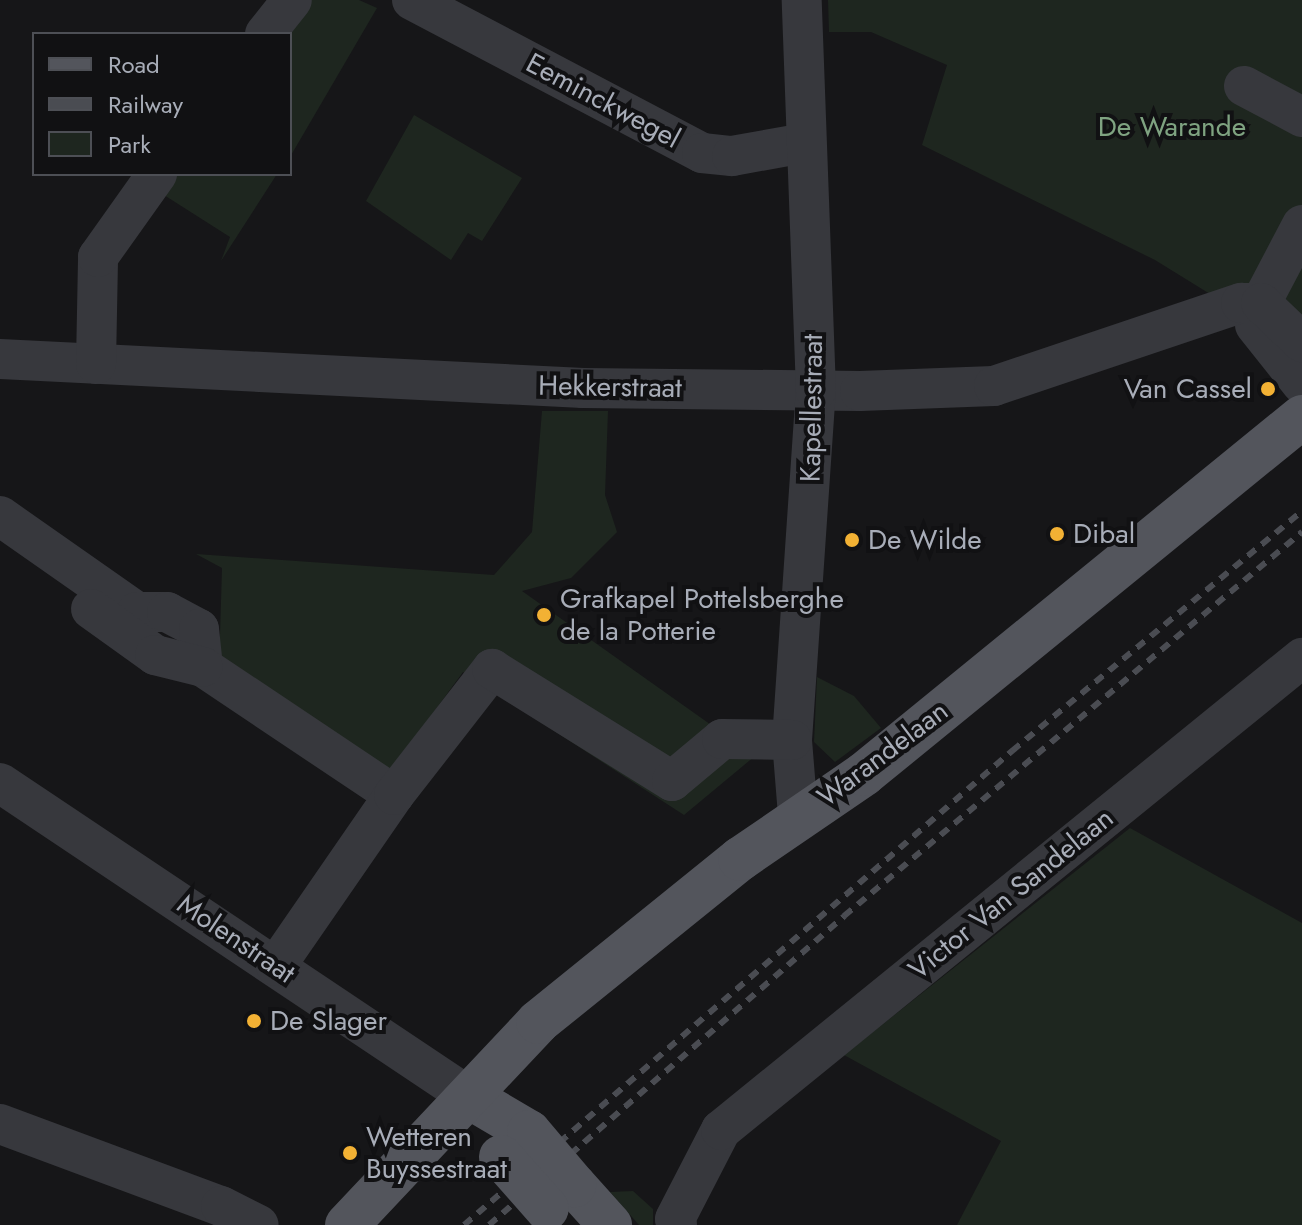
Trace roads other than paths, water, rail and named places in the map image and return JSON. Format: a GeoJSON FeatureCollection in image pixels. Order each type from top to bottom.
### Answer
{"type":"FeatureCollection","features":[{"type":"Feature","properties":{"kind":"main road","name":"Warandelaan"},"geometry":{"type":"LineString","coordinates":[[347,1225],[471,1098],[538,1022],[798,815],[864,774],[1302,417]]}},
{"type":"Feature","properties":{"kind":"main road"},"geometry":{"type":"LineString","coordinates":[[471,1098],[515,1144],[560,1206],[610,1225]]}},
{"type":"Feature","properties":{"kind":"street"},"geometry":{"type":"LineString","coordinates":[[267,32],[292,0]]}},
{"type":"Feature","properties":{"kind":"street","name":"Eeminckwegel"},"geometry":{"type":"LineString","coordinates":[[412,0],[702,153],[732,156],[804,143]]}},
{"type":"Feature","properties":{"kind":"street","name":"Kapellestraat"},"geometry":{"type":"LineString","coordinates":[[798,815],[792,740],[816,391],[804,143],[802,0]]}},
{"type":"Feature","properties":{"kind":"street"},"geometry":{"type":"LineString","coordinates":[[1244,86],[1302,117]]}},
{"type":"Feature","properties":{"kind":"street"},"geometry":{"type":"LineString","coordinates":[[96,364],[98,257],[156,176]]}},
{"type":"Feature","properties":{"kind":"street"},"geometry":{"type":"LineString","coordinates":[[1302,225],[1261,303],[1302,342]]}},
{"type":"Feature","properties":{"kind":"street","name":"Hekkerstraat"},"geometry":{"type":"LineString","coordinates":[[0,359],[583,388],[816,391],[994,386],[1210,316],[1241,303],[1261,303]]}},
{"type":"Feature","properties":{"kind":"street","name":"Hekkerstraat"},"geometry":{"type":"LineString","coordinates":[[1210,316],[1252,322],[1302,384]]}},
{"type":"Feature","properties":{"kind":"street"},"geometry":{"type":"LineString","coordinates":[[0,516],[137,612],[167,612],[199,629],[203,667]]}},
{"type":"Feature","properties":{"kind":"street"},"geometry":{"type":"LineString","coordinates":[[27,562],[155,655],[203,667],[394,795]]}},
{"type":"Feature","properties":{"kind":"street","name":"Victor Van Sandelaan"},"geometry":{"type":"LineString","coordinates":[[677,1225],[675,1219],[721,1130],[1302,658]]}},
{"type":"Feature","properties":{"kind":"street"},"geometry":{"type":"LineString","coordinates":[[276,966],[394,795],[492,669],[672,781],[722,739],[792,740]]}},
{"type":"Feature","properties":{"kind":"street","name":"Molenstraat"},"geometry":{"type":"LineString","coordinates":[[0,783],[471,1098]]}},
{"type":"Feature","properties":{"kind":"street"},"geometry":{"type":"LineString","coordinates":[[0,1124],[221,1206],[259,1225]]}},
{"type":"Feature","properties":{"kind":"railway"},"geometry":{"type":"LineString","coordinates":[[464,1225],[1012,751],[1302,511]]}},
{"type":"Feature","properties":{"kind":"railway"},"geometry":{"type":"LineString","coordinates":[[489,1225],[844,916],[1302,532]]}},
{"type":"Feature","properties":{"kind":"place","name":"Van Cassel"},"geometry":{"type":"Point","coordinates":[1268,389]}},
{"type":"Feature","properties":{"kind":"place","name":"Dibal"},"geometry":{"type":"Point","coordinates":[1057,534]}},
{"type":"Feature","properties":{"kind":"place","name":"De Wilde"},"geometry":{"type":"Point","coordinates":[852,540]}},
{"type":"Feature","properties":{"kind":"place","name":"Grafkapel Pottelsberghe de la Potterie"},"geometry":{"type":"Point","coordinates":[544,615]}},
{"type":"Feature","properties":{"kind":"place","name":"De Slager"},"geometry":{"type":"Point","coordinates":[254,1021]}},
{"type":"Feature","properties":{"kind":"place","name":"Wetteren Buyssestraat"},"geometry":{"type":"Point","coordinates":[350,1153]}},
{"type":"Feature","properties":{"kind":"park label","name":"De Warande"},"geometry":{"type":"Point","coordinates":[1172,127]}}]}
